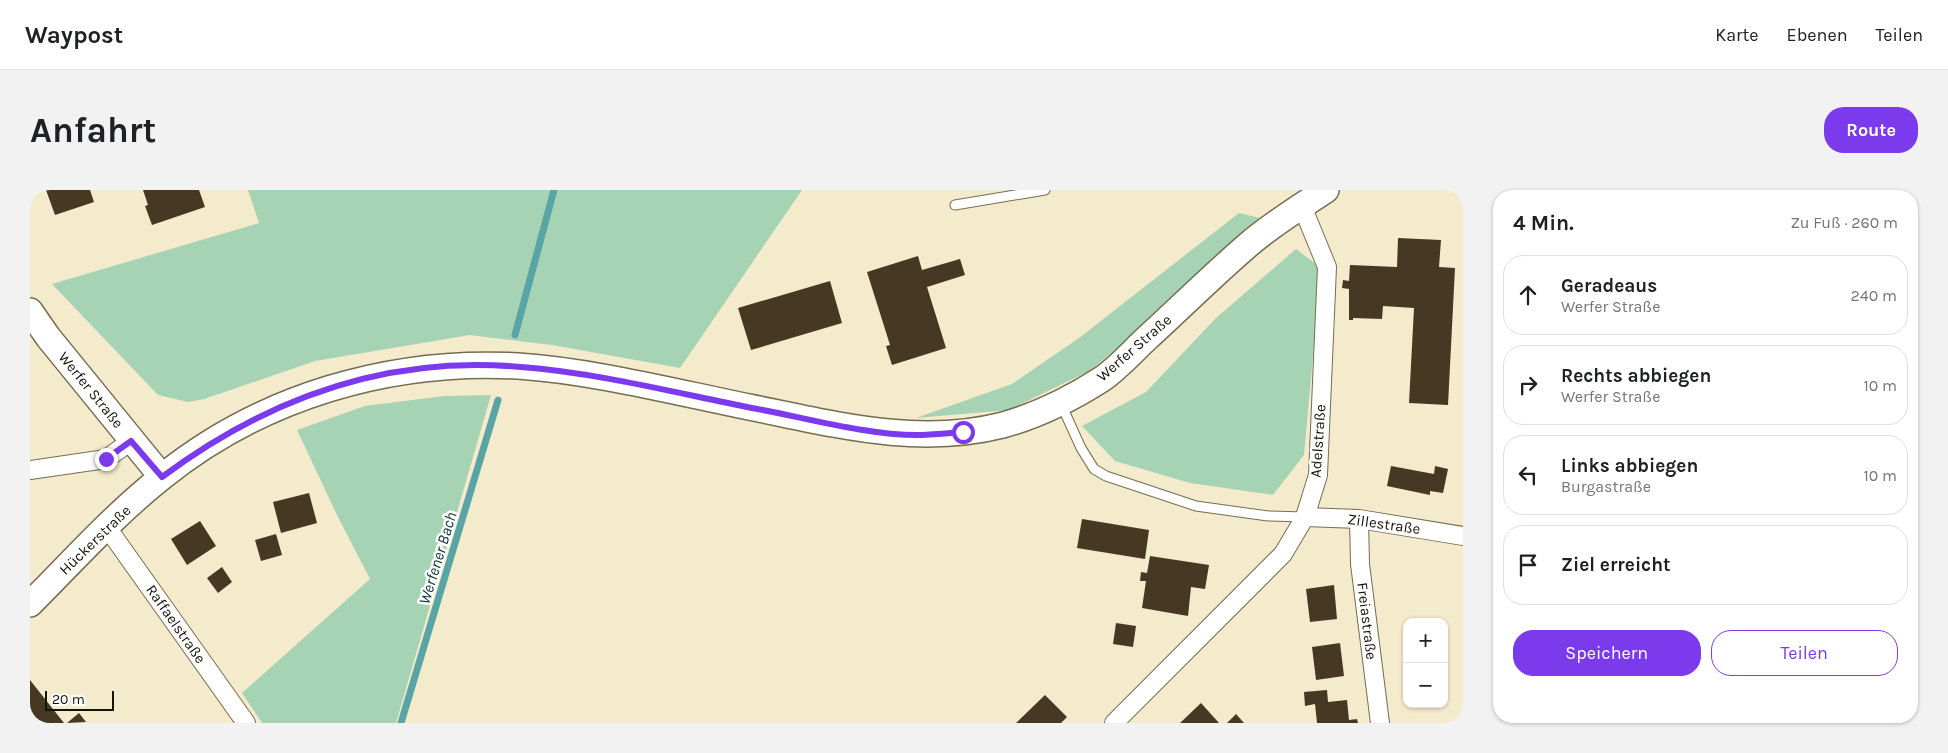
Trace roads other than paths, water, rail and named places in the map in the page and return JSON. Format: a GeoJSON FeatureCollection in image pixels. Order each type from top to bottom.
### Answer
{"type":"FeatureCollection","features":[{"type":"Feature","properties":{"kind":"street","name":"Werfer Straße"},"geometry":{"type":"LineString","coordinates":[[30,311],[48,337],[162,477],[192,454],[277,408],[320,391],[365,379],[441,366],[521,366],[590,376],[865,430],[916,435],[963,432],[1000,425],[1034,415],[1061,404],[1106,376],[1252,242],[1325,190]]}},
{"type":"Feature","properties":{"kind":"street","name":"Adelstraße"},"geometry":{"type":"LineString","coordinates":[[1114,723],[1283,554],[1305,517],[1318,475],[1327,267],[1302,206]]}},
{"type":"Feature","properties":{"kind":"street"},"geometry":{"type":"LineString","coordinates":[[30,470],[106,459],[131,441]]}},
{"type":"Feature","properties":{"kind":"street","name":"Hückerstraße"},"geometry":{"type":"LineString","coordinates":[[30,604],[106,526],[162,477]]}},
{"type":"Feature","properties":{"kind":"street","name":"Zillestraße"},"geometry":{"type":"LineString","coordinates":[[1305,517],[1359,519],[1463,536]]}},
{"type":"Feature","properties":{"kind":"street","name":"Freiastraße"},"geometry":{"type":"LineString","coordinates":[[1359,519],[1360,564],[1380,723]]}},
{"type":"Feature","properties":{"kind":"street","name":"Raffaelstraße"},"geometry":{"type":"LineString","coordinates":[[106,526],[246,723]]}},
{"type":"Feature","properties":{"kind":"lane"},"geometry":{"type":"LineString","coordinates":[[955,205],[1045,190]]}},
{"type":"Feature","properties":{"kind":"lane"},"geometry":{"type":"LineString","coordinates":[[1061,404],[1089,462],[1094,469],[1106,476],[1196,506],[1268,516],[1305,517]]}},
{"type":"Feature","properties":{"kind":"waterway","name":"Werfener Bach"},"geometry":{"type":"LineString","coordinates":[[515,335],[554,190]]}},
{"type":"Feature","properties":{"kind":"waterway","name":"Werfener Bach"},"geometry":{"type":"LineString","coordinates":[[401,723],[498,400]]}}]}
